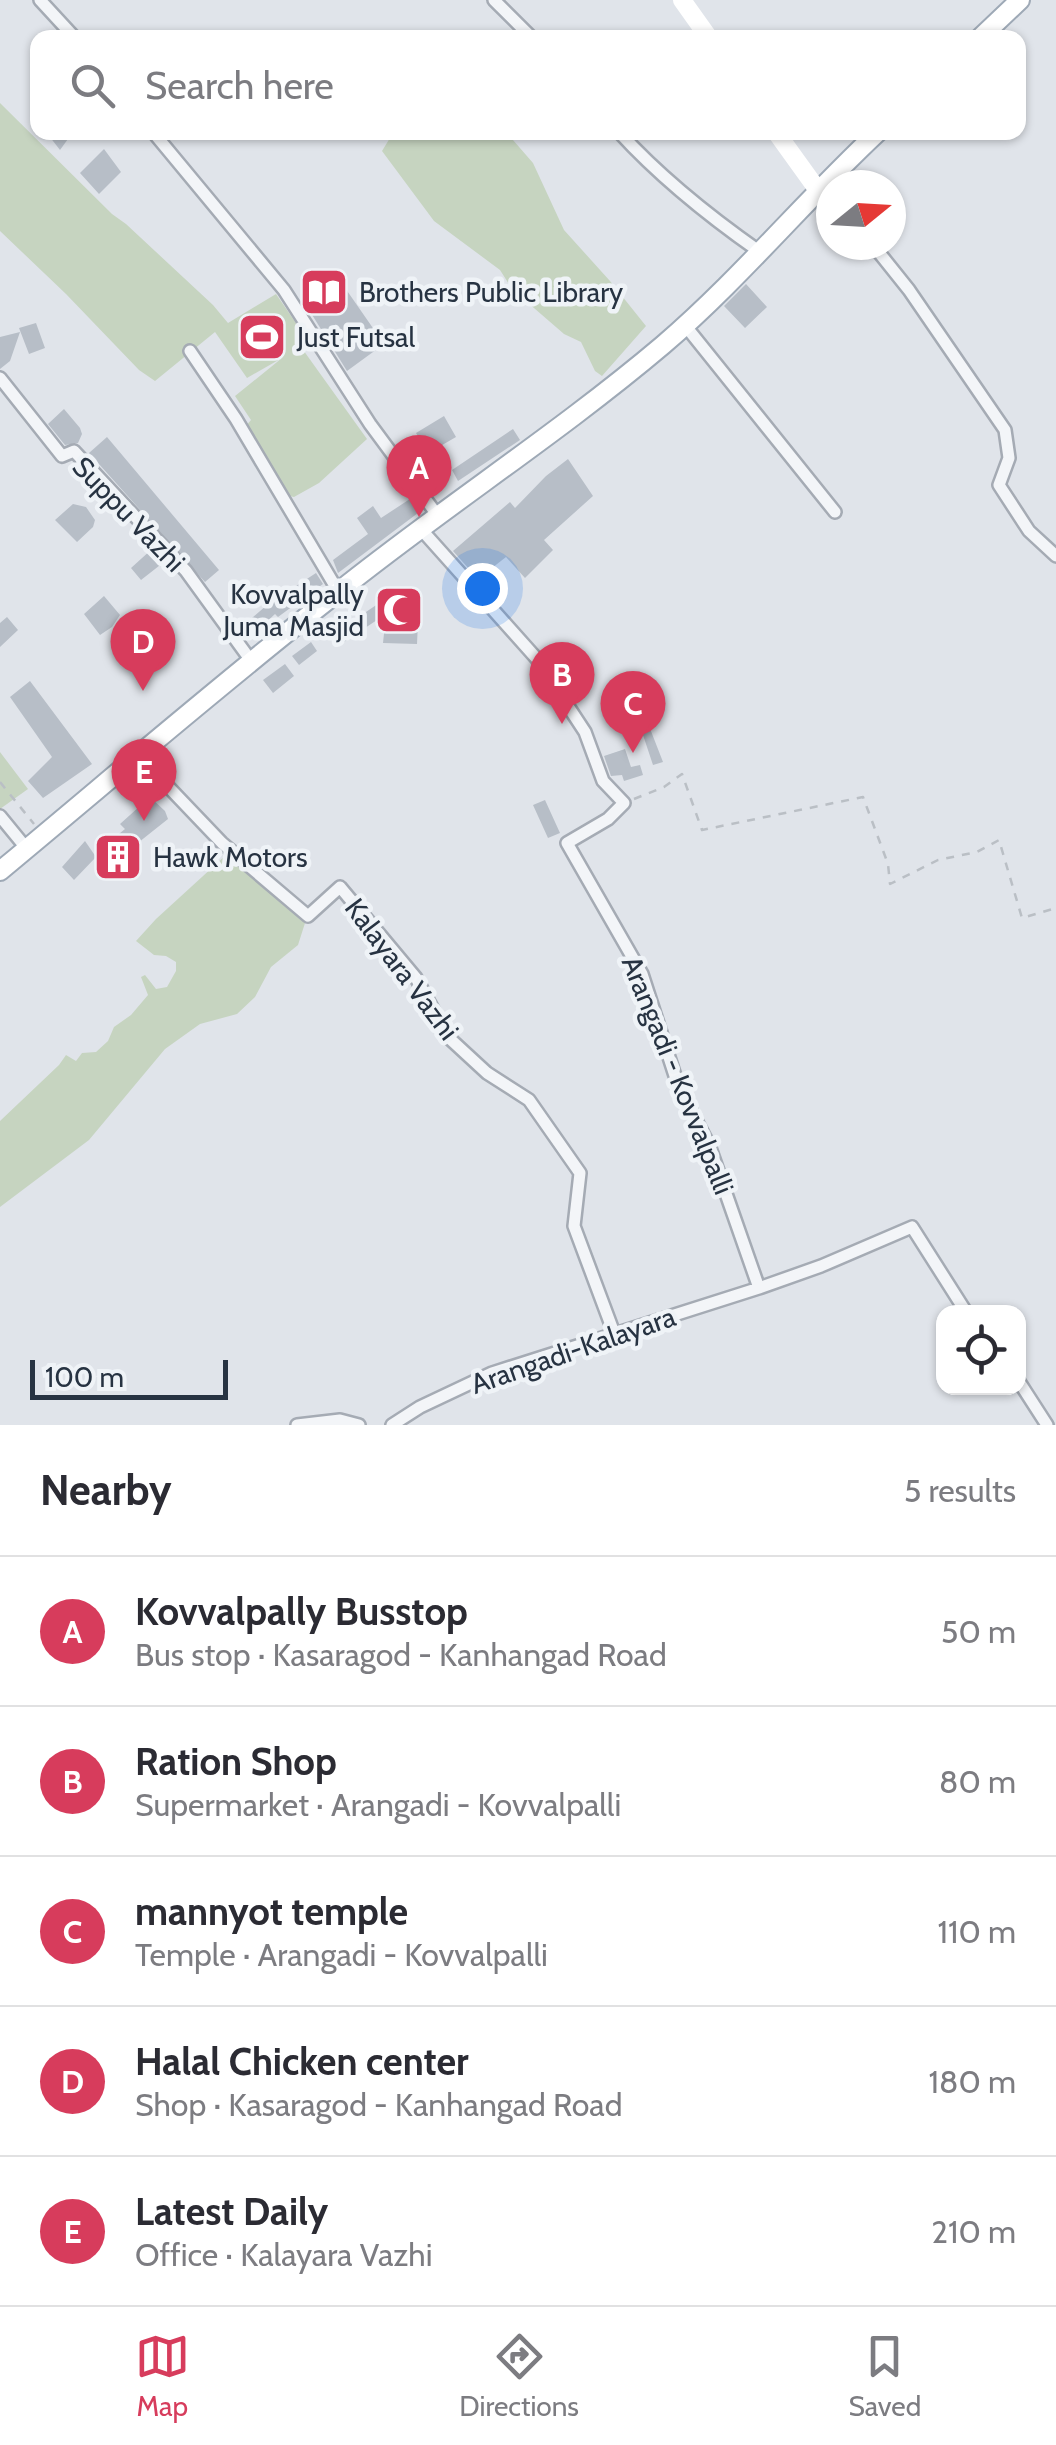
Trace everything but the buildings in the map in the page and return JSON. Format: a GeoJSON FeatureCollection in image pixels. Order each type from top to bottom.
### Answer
{"type":"FeatureCollection","features":[{"type":"Feature","properties":{"kind":"main road"},"geometry":{"type":"LineString","coordinates":[[682,0],[703,30]]}},
{"type":"Feature","properties":{"kind":"main road"},"geometry":{"type":"LineString","coordinates":[[988,30],[1020,0]]}},
{"type":"Feature","properties":{"kind":"main road"},"geometry":{"type":"LineString","coordinates":[[782,140],[816,188]]}},
{"type":"Feature","properties":{"kind":"main road"},"geometry":{"type":"LineString","coordinates":[[837,170],[869,140]]}},
{"type":"Feature","properties":{"kind":"main road"},"geometry":{"type":"LineString","coordinates":[[0,871],[338,592],[663,344],[760,252],[816,190]]}},
{"type":"Feature","properties":{"kind":"street"},"geometry":{"type":"LineString","coordinates":[[40,0],[68,30]]}},
{"type":"Feature","properties":{"kind":"street"},"geometry":{"type":"LineString","coordinates":[[503,3],[525,30]]}},
{"type":"Feature","properties":{"kind":"street"},"geometry":{"type":"LineString","coordinates":[[160,140],[284,290],[370,424],[438,516]]}},
{"type":"Feature","properties":{"kind":"street"},"geometry":{"type":"LineString","coordinates":[[627,140],[648,164],[719,224],[760,252]]}},
{"type":"Feature","properties":{"kind":"street"},"geometry":{"type":"LineString","coordinates":[[885,260],[1005,430],[1009,458],[999,484],[1028,531],[1056,556]]}},
{"type":"Feature","properties":{"kind":"street"},"geometry":{"type":"LineString","coordinates":[[684,324],[835,512]]}},
{"type":"Feature","properties":{"kind":"street"},"geometry":{"type":"LineString","coordinates":[[190,351],[236,419],[338,592]]}},
{"type":"Feature","properties":{"kind":"street","name":"Suppu Vazhi"},"geometry":{"type":"LineString","coordinates":[[0,378],[62,456],[74,450],[186,570],[252,662]]}},
{"type":"Feature","properties":{"kind":"street"},"geometry":{"type":"LineString","coordinates":[[420,528],[536,659],[584,732],[603,781],[624,803]]}},
{"type":"Feature","properties":{"kind":"street","name":"Kalayara Vazhi"},"geometry":{"type":"LineString","coordinates":[[138,755],[222,842],[308,916],[340,887],[416,978],[448,1037],[488,1072],[529,1100],[580,1172],[574,1226],[614,1333]]}},
{"type":"Feature","properties":{"kind":"street","name":"Arangadi - Kovvalpalli"},"geometry":{"type":"LineString","coordinates":[[624,803],[608,819],[567,843],[642,974],[679,1088],[709,1145],[759,1288]]}},
{"type":"Feature","properties":{"kind":"street"},"geometry":{"type":"LineString","coordinates":[[0,816],[27,849]]}},
{"type":"Feature","properties":{"kind":"street"},"geometry":{"type":"LineString","coordinates":[[759,1288],[912,1227],[962,1305]]}},
{"type":"Feature","properties":{"kind":"street","name":"Arangadi-Kalayara"},"geometry":{"type":"LineString","coordinates":[[392,1425],[420,1407],[492,1373],[759,1288]]}},
{"type":"Feature","properties":{"kind":"street"},"geometry":{"type":"LineString","coordinates":[[1026,1392],[1047,1425]]}},
{"type":"Feature","properties":{"kind":"street"},"geometry":{"type":"LineString","coordinates":[[297,1425],[340,1420],[360,1425]]}},
{"type":"Feature","properties":{"kind":"path"},"geometry":{"type":"LineString","coordinates":[[624,803],[664,787],[682,774],[702,830],[863,796],[888,864],[890,884],[938,860],[976,852],[999,840],[1022,918],[1056,908]]}},
{"type":"Feature","properties":{"kind":"path"},"geometry":{"type":"LineString","coordinates":[[0,782],[43,836]]}},
{"type":"Feature","properties":{"kind":"green space"},"geometry":{"type":"Polygon","coordinates":[[[0,103],[30,133],[30,140],[37,140],[228,323],[276,294],[309,342],[301,347],[367,439],[319,483],[294,497],[285,495],[245,427],[251,420],[235,396],[282,358],[247,378],[215,332],[155,381],[139,370],[0,231],[0,103]]]}},
{"type":"Feature","properties":{"kind":"green space"},"geometry":{"type":"Polygon","coordinates":[[[389,140],[513,140],[533,163],[564,230],[646,326],[602,376],[595,371],[581,342],[564,334],[512,289],[500,270],[434,221],[382,151],[389,140]]]}},
{"type":"Feature","properties":{"kind":"green space"},"geometry":{"type":"Polygon","coordinates":[[[0,752],[28,789],[0,809],[0,752]]]}},
{"type":"Feature","properties":{"kind":"green space"},"geometry":{"type":"Polygon","coordinates":[[[226,855],[305,923],[298,945],[271,967],[255,997],[237,1014],[200,1024],[165,1049],[89,1140],[0,1207],[0,1121],[66,1055],[76,1061],[82,1053],[96,1052],[108,1041],[114,1027],[148,995],[141,977],[145,975],[156,989],[167,987],[176,971],[176,962],[154,955],[136,941],[226,855]]]}},
{"type":"Feature","properties":{"kind":"place","name":"Brothers Public Library"},"geometry":{"type":"Point","coordinates":[324,292]}},
{"type":"Feature","properties":{"kind":"place","name":"Just Futsal"},"geometry":{"type":"Point","coordinates":[262,337]}},
{"type":"Feature","properties":{"kind":"place","name":"Kovvalpally Busstop"},"geometry":{"type":"Point","coordinates":[419,517]}},
{"type":"Feature","properties":{"kind":"place","name":"Kovvalpally Juma Masjid"},"geometry":{"type":"Point","coordinates":[399,610]}},
{"type":"Feature","properties":{"kind":"place","name":"Halal Chicken center"},"geometry":{"type":"Point","coordinates":[143,691]}},
{"type":"Feature","properties":{"kind":"place","name":"Ration Shop"},"geometry":{"type":"Point","coordinates":[562,724]}},
{"type":"Feature","properties":{"kind":"place","name":"mannyot temple"},"geometry":{"type":"Point","coordinates":[633,753]}},
{"type":"Feature","properties":{"kind":"place","name":"Latest Daily"},"geometry":{"type":"Point","coordinates":[144,821]}},
{"type":"Feature","properties":{"kind":"place","name":"Hawk Motors"},"geometry":{"type":"Point","coordinates":[118,857]}}]}
